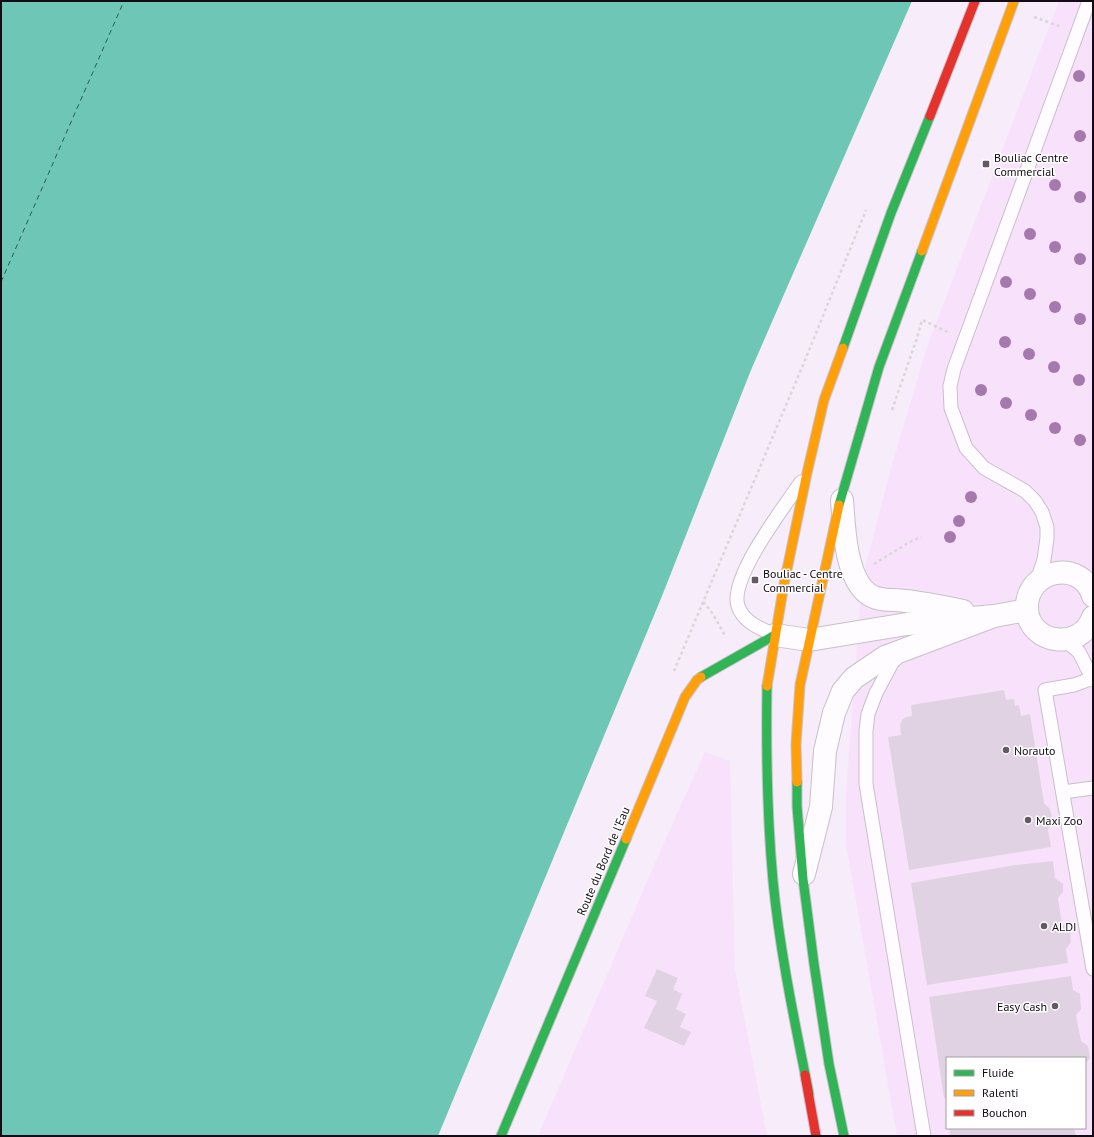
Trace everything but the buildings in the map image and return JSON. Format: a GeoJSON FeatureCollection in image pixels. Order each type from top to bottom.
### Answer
{"type":"FeatureCollection","features":[{"type":"Feature","properties":{"kind":"main road"},"geometry":{"type":"LineString","coordinates":[[817,1136],[781,943],[773,882],[767,809],[767,682],[780,601],[807,472],[824,400],[891,213],[975,1]]}},
{"type":"Feature","properties":{"kind":"main road"},"geometry":{"type":"LineString","coordinates":[[844,1136],[829,1064],[803,879],[797,806],[796,744],[800,685],[842,492],[879,367],[1014,1]]}},
{"type":"Feature","properties":{"kind":"main road","name":"Route du Bord de l'Eau"},"geometry":{"type":"LineString","coordinates":[[501,1136],[685,697],[697,680],[710,671],[775,635]]}},
{"type":"Feature","properties":{"kind":"street"},"geometry":{"type":"LineString","coordinates":[[842,492],[846,542],[854,575],[859,584],[868,594],[880,600],[905,601],[994,616]]}},
{"type":"Feature","properties":{"kind":"street"},"geometry":{"type":"LineString","coordinates":[[1093,596],[1086,583],[1077,576],[1066,573],[1055,573],[1045,576],[1036,583],[1031,591],[1027,610],[1030,620],[1036,629],[1044,636],[1054,640],[1065,640],[1080,634],[1087,629],[1093,617]]}},
{"type":"Feature","properties":{"kind":"street"},"geometry":{"type":"LineString","coordinates":[[775,635],[809,640],[907,624],[994,616],[1027,610]]}},
{"type":"Feature","properties":{"kind":"street"},"geometry":{"type":"LineString","coordinates":[[803,879],[820,807],[825,751],[834,713],[843,691],[854,678],[865,669],[885,657],[929,642],[994,616]]}},
{"type":"Feature","properties":{"kind":"lane"},"geometry":{"type":"LineString","coordinates":[[1036,583],[1044,560],[1047,538],[1047,527],[1042,512],[1035,501],[1025,492],[984,468],[971,455],[966,448],[951,408],[950,386],[954,368],[1089,1]]}},
{"type":"Feature","properties":{"kind":"lane"},"geometry":{"type":"LineString","coordinates":[[775,635],[756,627],[749,622],[738,606],[736,596],[742,577],[758,546],[807,472]]}},
{"type":"Feature","properties":{"kind":"lane"},"geometry":{"type":"LineString","coordinates":[[1065,640],[1079,652],[1093,679],[1074,685],[1046,690],[1093,969]]}},
{"type":"Feature","properties":{"kind":"lane"},"geometry":{"type":"LineString","coordinates":[[905,649],[892,663],[876,693],[868,714],[866,731],[866,784],[924,1136]]}},
{"type":"Feature","properties":{"kind":"lane"},"geometry":{"type":"LineString","coordinates":[[1063,792],[1093,788]]}},
{"type":"Feature","properties":{"kind":"path"},"geometry":{"type":"LineString","coordinates":[[1034,17],[1063,28],[1074,41]]}},
{"type":"Feature","properties":{"kind":"path"},"geometry":{"type":"LineString","coordinates":[[673,672],[803,366],[869,203]]}},
{"type":"Feature","properties":{"kind":"path"},"geometry":{"type":"LineString","coordinates":[[891,413],[922,320],[965,340]]}},
{"type":"Feature","properties":{"kind":"path"},"geometry":{"type":"LineString","coordinates":[[868,564],[873,564],[908,543],[922,537]]}},
{"type":"Feature","properties":{"kind":"path"},"geometry":{"type":"LineString","coordinates":[[703,602],[711,611],[724,632],[736,657]]}},
{"type":"Feature","properties":{"kind":"shaded area"},"geometry":{"type":"Polygon","coordinates":[[[1,1],[912,1],[751,370],[662,596],[438,1136],[1,1136],[1,1]]]}},
{"type":"Feature","properties":{"kind":"shaded area"},"geometry":{"type":"Polygon","coordinates":[[[1059,1],[1093,1],[1093,1136],[897,1136],[846,844],[846,793],[861,592],[866,564],[891,468],[927,347],[1059,1]]]}},
{"type":"Feature","properties":{"kind":"shaded area"},"geometry":{"type":"Polygon","coordinates":[[[705,752],[730,761],[735,969],[767,1136],[538,1136],[655,863],[705,752]]]}},
{"type":"Feature","properties":{"kind":"ferry route"},"geometry":{"type":"LineString","coordinates":[[1,282],[124,1]]}},
{"type":"Feature","properties":{"kind":"traffic: fast"},"geometry":{"type":"LineString","coordinates":[[843,348],[891,213],[930,116]]}},
{"type":"Feature","properties":{"kind":"traffic: fast"},"geometry":{"type":"LineString","coordinates":[[839,505],[879,367],[922,251]]}},
{"type":"Feature","properties":{"kind":"traffic: fast"},"geometry":{"type":"LineString","coordinates":[[701,677],[775,635]]}},
{"type":"Feature","properties":{"kind":"traffic: fast"},"geometry":{"type":"LineString","coordinates":[[767,686],[767,784],[773,881],[784,961],[809,1094]]}},
{"type":"Feature","properties":{"kind":"traffic: fast"},"geometry":{"type":"LineString","coordinates":[[797,782],[797,806],[803,879],[814,964],[829,1064],[844,1136]]}},
{"type":"Feature","properties":{"kind":"traffic: fast"},"geometry":{"type":"LineString","coordinates":[[501,1136],[626,839]]}},
{"type":"Feature","properties":{"kind":"traffic: slow"},"geometry":{"type":"LineString","coordinates":[[922,251],[1014,1]]}},
{"type":"Feature","properties":{"kind":"traffic: slow"},"geometry":{"type":"LineString","coordinates":[[767,686],[784,584],[807,473],[824,400],[843,348]]}},
{"type":"Feature","properties":{"kind":"traffic: slow"},"geometry":{"type":"LineString","coordinates":[[797,782],[796,744],[800,685],[839,505]]}},
{"type":"Feature","properties":{"kind":"traffic: slow"},"geometry":{"type":"LineString","coordinates":[[626,839],[685,697],[697,680],[701,677]]}},
{"type":"Feature","properties":{"kind":"traffic: jam"},"geometry":{"type":"LineString","coordinates":[[930,116],[975,1]]}},
{"type":"Feature","properties":{"kind":"traffic: jam"},"geometry":{"type":"LineString","coordinates":[[805,1075],[816,1136]]}},
{"type":"Feature","properties":{"kind":"place","name":"Bouliac Centre Commercial"},"geometry":{"type":"Point","coordinates":[986,164]}},
{"type":"Feature","properties":{"kind":"place","name":"Bouliac - Centre Commercial"},"geometry":{"type":"Point","coordinates":[755,580]}},
{"type":"Feature","properties":{"kind":"place","name":"Norauto"},"geometry":{"type":"Point","coordinates":[1006,750]}},
{"type":"Feature","properties":{"kind":"place","name":"Maxi Zoo"},"geometry":{"type":"Point","coordinates":[1028,820]}},
{"type":"Feature","properties":{"kind":"place","name":"ALDI"},"geometry":{"type":"Point","coordinates":[1044,926]}},
{"type":"Feature","properties":{"kind":"place","name":"Easy Cash"},"geometry":{"type":"Point","coordinates":[1055,1006]}}]}
